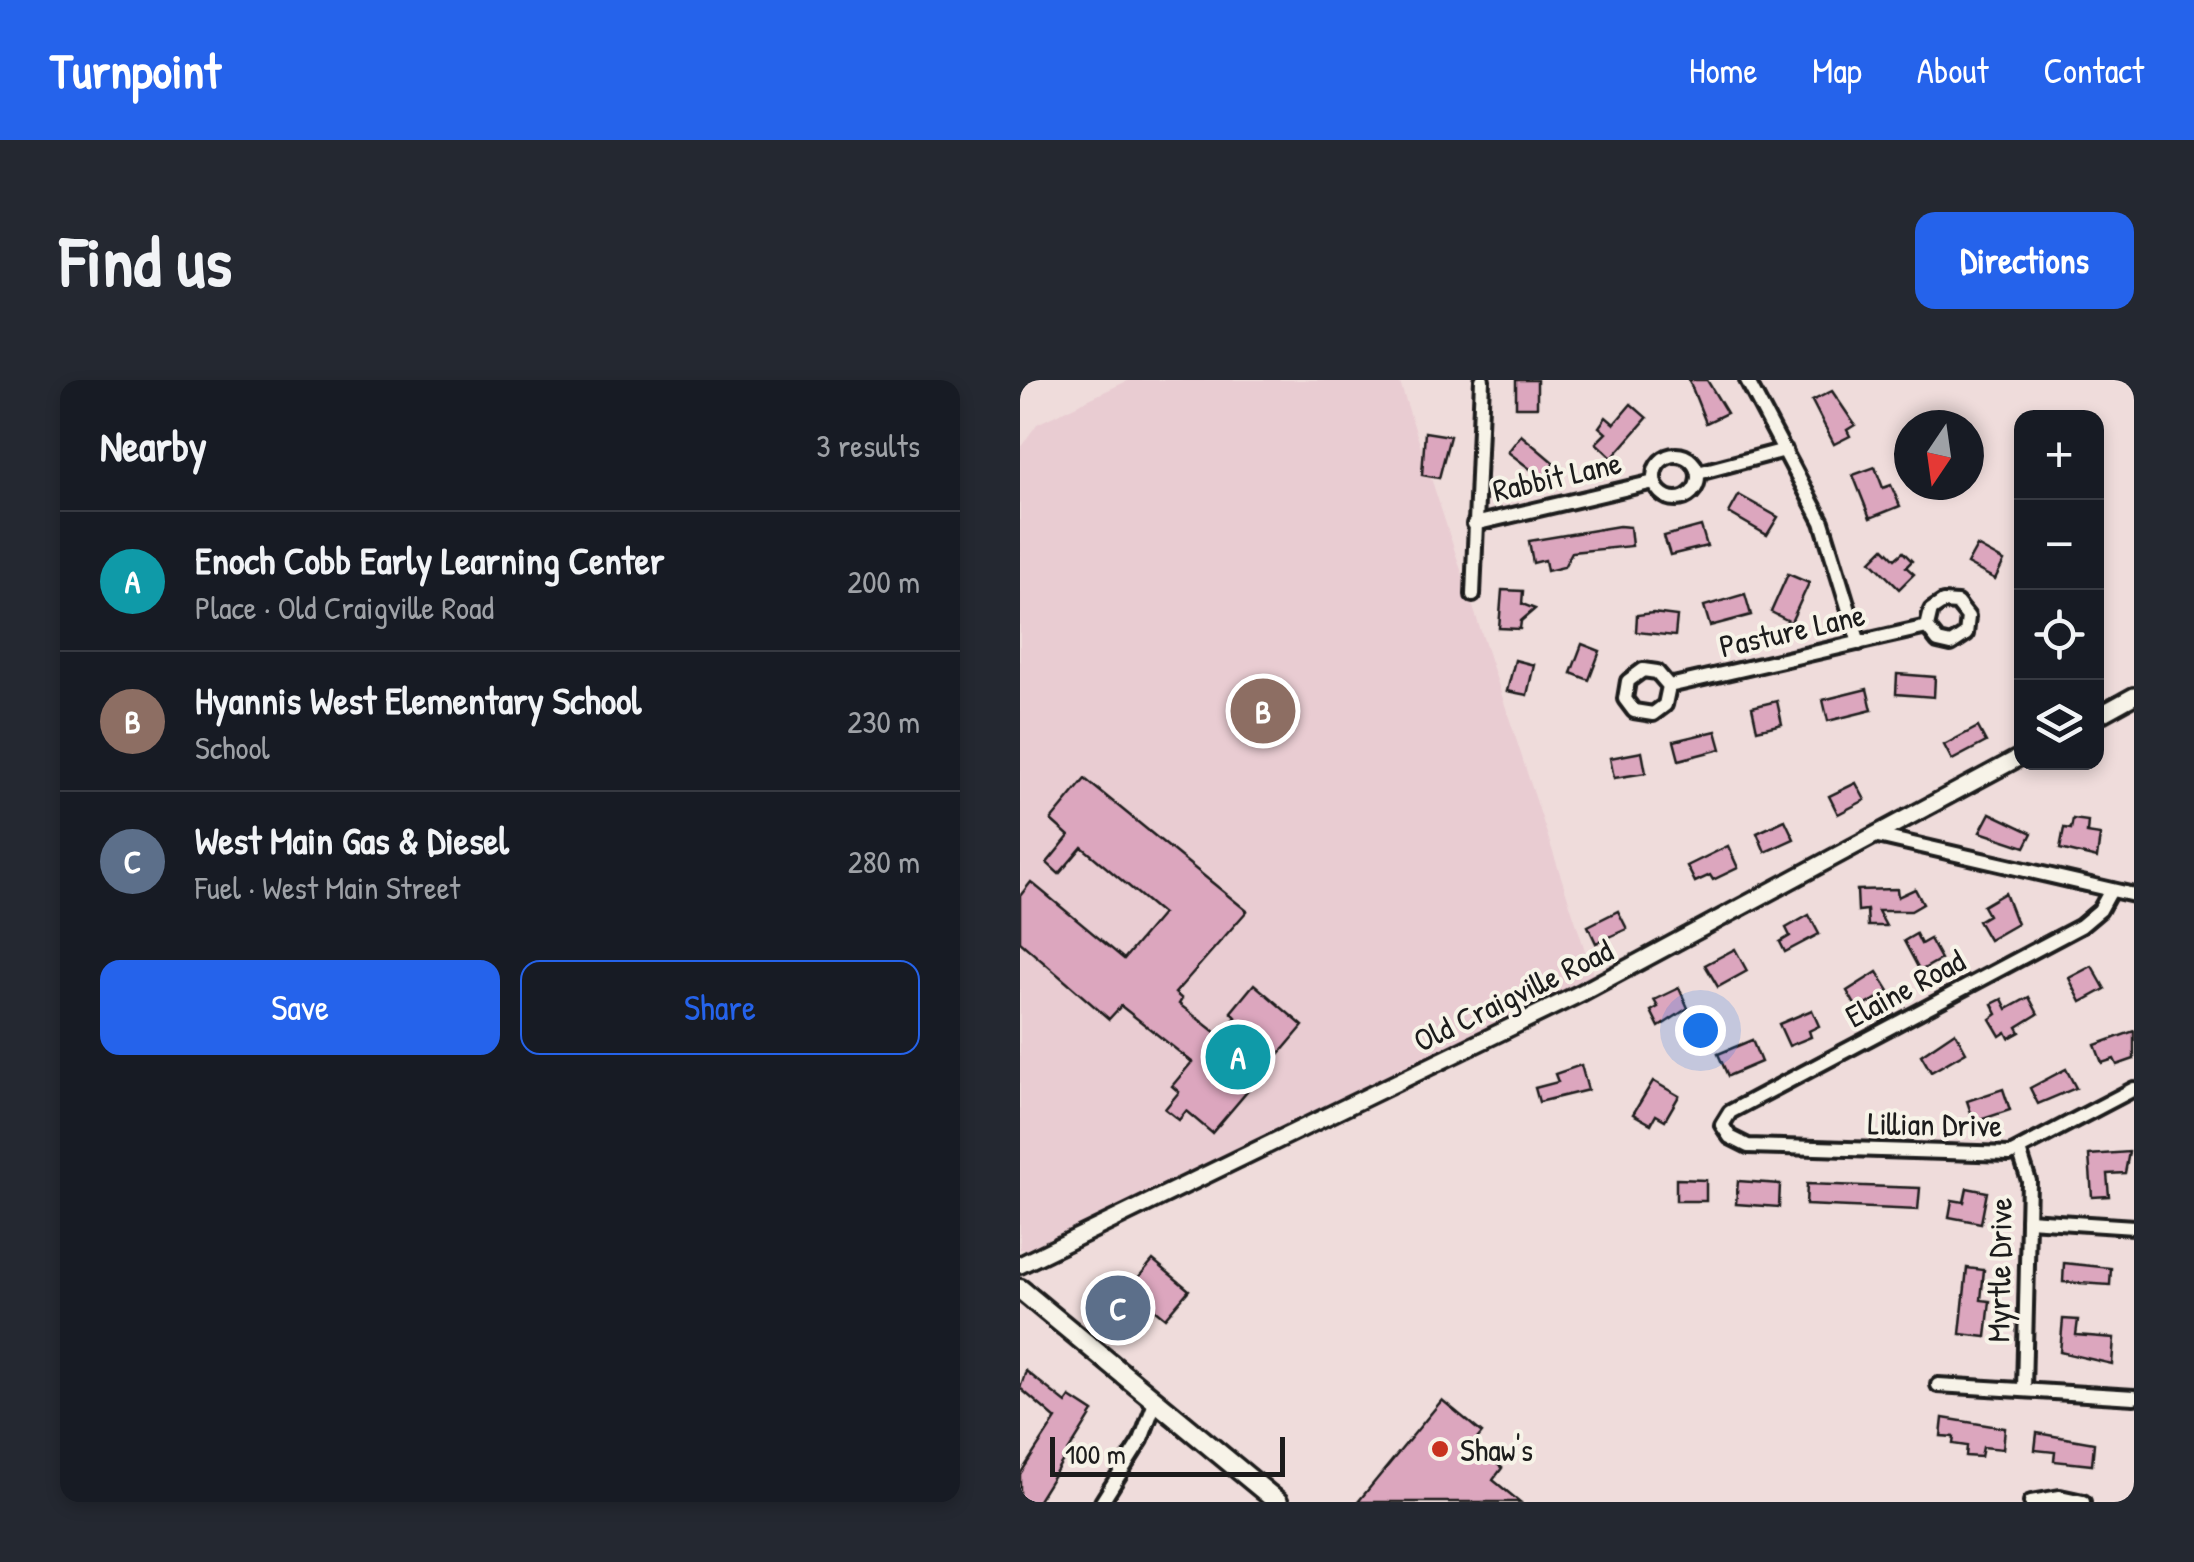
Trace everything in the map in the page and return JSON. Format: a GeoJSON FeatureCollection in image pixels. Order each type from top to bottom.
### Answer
{"type":"FeatureCollection","features":[{"type":"Feature","properties":{"kind":"main road"},"geometry":{"type":"LineString","coordinates":[[1020,1290],[1278,1502]]}},
{"type":"Feature","properties":{"kind":"street"},"geometry":{"type":"LineString","coordinates":[[1472,595],[1482,380]]}},
{"type":"Feature","properties":{"kind":"street"},"geometry":{"type":"LineString","coordinates":[[1747,380],[1822,522],[1858,643]]}},
{"type":"Feature","properties":{"kind":"street","name":"Rabbit Lane"},"geometry":{"type":"LineString","coordinates":[[1698,473],[1786,450]]}},
{"type":"Feature","properties":{"kind":"street","name":"Rabbit Lane"},"geometry":{"type":"LineString","coordinates":[[1674,455],[1691,461],[1698,473],[1693,492],[1680,499],[1661,495],[1654,482],[1658,464],[1674,455]]}},
{"type":"Feature","properties":{"kind":"street","name":"Rabbit Lane"},"geometry":{"type":"LineString","coordinates":[[1474,524],[1654,482]]}},
{"type":"Feature","properties":{"kind":"street","name":"Pasture Lane"},"geometry":{"type":"LineString","coordinates":[[1668,686],[1927,627]]}},
{"type":"Feature","properties":{"kind":"street"},"geometry":{"type":"LineString","coordinates":[[2104,712],[2134,696]]}},
{"type":"Feature","properties":{"kind":"street","name":"Old Craigville Road"},"geometry":{"type":"LineString","coordinates":[[1020,1266],[1476,1046],[2014,760]]}},
{"type":"Feature","properties":{"kind":"street"},"geometry":{"type":"LineString","coordinates":[[1878,836],[2134,895]]}},
{"type":"Feature","properties":{"kind":"street","name":"Elaine Road"},"geometry":{"type":"LineString","coordinates":[[1724,1130],[1723,1121],[1730,1112],[2081,926],[2100,910],[2112,890]]}},
{"type":"Feature","properties":{"kind":"street","name":"Lillian Drive"},"geometry":{"type":"LineString","coordinates":[[1724,1130],[1738,1142],[1758,1146],[2020,1153],[2134,1089]]}},
{"type":"Feature","properties":{"kind":"street","name":"Myrtle Drive"},"geometry":{"type":"LineString","coordinates":[[2020,1153],[2028,1174],[2024,1390]]}},
{"type":"Feature","properties":{"kind":"street"},"geometry":{"type":"LineString","coordinates":[[2028,1220],[2134,1226]]}},
{"type":"Feature","properties":{"kind":"street"},"geometry":{"type":"LineString","coordinates":[[1938,1384],[2134,1397]]}},
{"type":"Feature","properties":{"kind":"street"},"geometry":{"type":"LineString","coordinates":[[1102,1502],[1141,1440],[1156,1400]]}},
{"type":"Feature","properties":{"kind":"street"},"geometry":{"type":"LineString","coordinates":[[2031,1502],[2060,1497],[2083,1502]]}},
{"type":"Feature","properties":{"kind":"shaded area"},"geometry":{"type":"Polygon","coordinates":[[[1129,380],[1399,380],[1593,975],[1378,1086],[1035,1250],[1027,1250],[1020,1249],[1020,448],[1037,424],[1129,380]]]}},
{"type":"Feature","properties":{"kind":"building"},"geometry":{"type":"Polygon","coordinates":[[[1516,380],[1537,380],[1537,407],[1516,407],[1516,380]]]}},
{"type":"Feature","properties":{"kind":"building"},"geometry":{"type":"Polygon","coordinates":[[[1689,380],[1707,380],[1727,413],[1706,423],[1689,380]]]}},
{"type":"Feature","properties":{"kind":"building"},"geometry":{"type":"Polygon","coordinates":[[[1832,391],[1855,425],[1847,430],[1850,436],[1834,444],[1812,401],[1832,391]]]}},
{"type":"Feature","properties":{"kind":"building"},"geometry":{"type":"Polygon","coordinates":[[[1631,404],[1647,418],[1612,458],[1596,443],[1606,433],[1599,427],[1606,417],[1614,424],[1631,404]]]}},
{"type":"Feature","properties":{"kind":"building"},"geometry":{"type":"Polygon","coordinates":[[[1425,432],[1450,436],[1439,478],[1422,475],[1425,432]]]}},
{"type":"Feature","properties":{"kind":"building"},"geometry":{"type":"Polygon","coordinates":[[[1521,435],[1554,463],[1542,478],[1508,452],[1521,435]]]}},
{"type":"Feature","properties":{"kind":"building"},"geometry":{"type":"Polygon","coordinates":[[[1875,467],[1883,488],[1891,485],[1894,500],[1900,506],[1870,518],[1853,475],[1875,467]]]}},
{"type":"Feature","properties":{"kind":"building"},"geometry":{"type":"Polygon","coordinates":[[[1739,495],[1778,517],[1767,535],[1729,513],[1739,495]]]}},
{"type":"Feature","properties":{"kind":"building"},"geometry":{"type":"Polygon","coordinates":[[[1701,526],[1707,546],[1670,555],[1664,536],[1701,526]]]}},
{"type":"Feature","properties":{"kind":"building"},"geometry":{"type":"Polygon","coordinates":[[[1630,527],[1632,546],[1572,552],[1564,567],[1547,571],[1545,560],[1533,563],[1529,541],[1630,527]]]}},
{"type":"Feature","properties":{"kind":"building"},"geometry":{"type":"Polygon","coordinates":[[[1977,546],[2004,561],[1995,579],[1967,564],[1977,546]]]}},
{"type":"Feature","properties":{"kind":"building"},"geometry":{"type":"Polygon","coordinates":[[[1884,548],[1895,559],[1903,552],[1912,561],[1906,567],[1914,574],[1899,589],[1871,561],[1884,548]]]}},
{"type":"Feature","properties":{"kind":"building"},"geometry":{"type":"Polygon","coordinates":[[[1788,574],[1809,583],[1791,622],[1771,612],[1788,574]]]}},
{"type":"Feature","properties":{"kind":"building"},"geometry":{"type":"Polygon","coordinates":[[[1502,590],[1523,591],[1522,604],[1535,609],[1521,621],[1520,629],[1499,628],[1502,590]]]}},
{"type":"Feature","properties":{"kind":"building"},"geometry":{"type":"Polygon","coordinates":[[[1745,594],[1751,615],[1710,626],[1704,606],[1745,594]]]}},
{"type":"Feature","properties":{"kind":"building"},"geometry":{"type":"Polygon","coordinates":[[[1637,615],[1677,616],[1675,636],[1636,632],[1637,615]]]}},
{"type":"Feature","properties":{"kind":"building"},"geometry":{"type":"Polygon","coordinates":[[[1582,644],[1600,651],[1589,680],[1571,673],[1582,644]]]}},
{"type":"Feature","properties":{"kind":"building"},"geometry":{"type":"Polygon","coordinates":[[[1515,660],[1534,665],[1527,695],[1507,691],[1515,660]]]}},
{"type":"Feature","properties":{"kind":"building"},"geometry":{"type":"Polygon","coordinates":[[[1897,674],[1935,677],[1934,697],[1896,694],[1897,674]]]}},
{"type":"Feature","properties":{"kind":"building"},"geometry":{"type":"Polygon","coordinates":[[[1867,689],[1872,710],[1828,721],[1823,700],[1867,689]]]}},
{"type":"Feature","properties":{"kind":"building"},"geometry":{"type":"Polygon","coordinates":[[[1777,701],[1782,724],[1757,730],[1752,707],[1777,701]]]}},
{"type":"Feature","properties":{"kind":"building"},"geometry":{"type":"Polygon","coordinates":[[[1978,727],[1986,742],[1952,760],[1944,745],[1978,727]]]}},
{"type":"Feature","properties":{"kind":"building"},"geometry":{"type":"Polygon","coordinates":[[[1716,731],[1721,749],[1679,760],[1674,741],[1716,731]]]}},
{"type":"Feature","properties":{"kind":"building"},"geometry":{"type":"Polygon","coordinates":[[[1642,752],[1646,773],[1614,778],[1610,758],[1642,752]]]}},
{"type":"Feature","properties":{"kind":"building"},"geometry":{"type":"Polygon","coordinates":[[[1085,779],[1247,911],[1175,993],[1182,999],[1179,1004],[1220,1036],[1236,1017],[1231,1012],[1254,984],[1303,1026],[1212,1133],[1186,1111],[1179,1120],[1165,1109],[1179,1092],[1172,1086],[1192,1062],[1121,1006],[1109,1019],[1020,942],[1020,896],[1031,882],[1124,959],[1162,914],[1082,847],[1059,874],[1047,863],[1069,836],[1051,820],[1085,779]]]}},
{"type":"Feature","properties":{"kind":"building"},"geometry":{"type":"Polygon","coordinates":[[[1856,783],[1865,800],[1838,814],[1829,796],[1856,783]]]}},
{"type":"Feature","properties":{"kind":"building"},"geometry":{"type":"Polygon","coordinates":[[[1990,813],[2032,833],[2025,847],[1980,832],[1990,813]]]}},
{"type":"Feature","properties":{"kind":"building"},"geometry":{"type":"Polygon","coordinates":[[[2073,819],[2088,821],[2087,833],[2100,835],[2097,858],[2060,849],[2064,828],[2071,829],[2073,819]]]}},
{"type":"Feature","properties":{"kind":"building"},"geometry":{"type":"Polygon","coordinates":[[[1785,820],[1794,839],[1765,852],[1757,833],[1785,820]]]}},
{"type":"Feature","properties":{"kind":"building"},"geometry":{"type":"Polygon","coordinates":[[[1728,846],[1738,868],[1713,880],[1710,875],[1695,882],[1687,866],[1728,846]]]}},
{"type":"Feature","properties":{"kind":"building"},"geometry":{"type":"Polygon","coordinates":[[[1897,889],[1898,897],[1915,889],[1923,904],[1911,911],[1878,911],[1886,926],[1868,926],[1867,910],[1858,911],[1857,890],[1897,889]]]}},
{"type":"Feature","properties":{"kind":"building"},"geometry":{"type":"Polygon","coordinates":[[[2005,893],[2017,924],[1989,940],[1978,921],[1988,915],[1983,906],[2005,893]]]}},
{"type":"Feature","properties":{"kind":"building"},"geometry":{"type":"Polygon","coordinates":[[[1618,911],[1627,929],[1596,943],[1588,926],[1618,911]]]}},
{"type":"Feature","properties":{"kind":"building"},"geometry":{"type":"Polygon","coordinates":[[[1809,915],[1819,934],[1785,952],[1780,942],[1790,936],[1786,928],[1809,915]]]}},
{"type":"Feature","properties":{"kind":"building"},"geometry":{"type":"Polygon","coordinates":[[[1916,934],[1921,944],[1930,939],[1941,959],[1920,971],[1904,941],[1916,934]]]}},
{"type":"Feature","properties":{"kind":"building"},"geometry":{"type":"Polygon","coordinates":[[[1735,949],[1747,971],[1718,987],[1705,965],[1735,949]]]}},
{"type":"Feature","properties":{"kind":"building"},"geometry":{"type":"Polygon","coordinates":[[[2092,966],[2105,989],[2081,1002],[2069,978],[2092,966]]]}},
{"type":"Feature","properties":{"kind":"building"},"geometry":{"type":"Polygon","coordinates":[[[1877,972],[1889,991],[1858,1010],[1847,991],[1877,972]]]}},
{"type":"Feature","properties":{"kind":"building"},"geometry":{"type":"Polygon","coordinates":[[[1679,988],[1688,1008],[1659,1027],[1651,1011],[1658,1007],[1654,1000],[1679,988]]]}},
{"type":"Feature","properties":{"kind":"building"},"geometry":{"type":"Polygon","coordinates":[[[2029,997],[2038,1014],[2017,1027],[2020,1032],[2009,1038],[2006,1032],[2000,1036],[1990,1019],[1997,1014],[1992,1004],[2002,999],[2007,1009],[2029,997]]]}},
{"type":"Feature","properties":{"kind":"building"},"geometry":{"type":"Polygon","coordinates":[[[1812,1010],[1819,1026],[1809,1031],[1811,1037],[1789,1046],[1779,1024],[1812,1010]]]}},
{"type":"Feature","properties":{"kind":"building"},"geometry":{"type":"Polygon","coordinates":[[[2134,1031],[2134,1059],[2117,1065],[2114,1059],[2102,1063],[2095,1045],[2134,1031]]]}},
{"type":"Feature","properties":{"kind":"building"},"geometry":{"type":"Polygon","coordinates":[[[1955,1032],[1966,1052],[1931,1072],[1921,1055],[1955,1032]]]}},
{"type":"Feature","properties":{"kind":"building"},"geometry":{"type":"Polygon","coordinates":[[[1752,1040],[1761,1062],[1728,1076],[1718,1054],[1752,1040]]]}},
{"type":"Feature","properties":{"kind":"building"},"geometry":{"type":"Polygon","coordinates":[[[1581,1065],[1588,1090],[1539,1102],[1535,1088],[1558,1082],[1555,1074],[1581,1065]]]}},
{"type":"Feature","properties":{"kind":"building"},"geometry":{"type":"Polygon","coordinates":[[[2066,1069],[2076,1088],[2038,1104],[2030,1088],[2066,1069]]]}},
{"type":"Feature","properties":{"kind":"building"},"geometry":{"type":"Polygon","coordinates":[[[1653,1081],[1679,1096],[1665,1120],[1656,1115],[1651,1124],[1633,1114],[1653,1081]]]}},
{"type":"Feature","properties":{"kind":"building"},"geometry":{"type":"Polygon","coordinates":[[[2003,1089],[2010,1110],[1974,1122],[1967,1101],[2003,1089]]]}},
{"type":"Feature","properties":{"kind":"building"},"geometry":{"type":"Polygon","coordinates":[[[2129,1152],[2125,1173],[2107,1174],[2109,1196],[2092,1197],[2089,1155],[2129,1152]]]}},
{"type":"Feature","properties":{"kind":"building"},"geometry":{"type":"Polygon","coordinates":[[[1676,1179],[1706,1180],[1706,1201],[1676,1201],[1676,1179]]]}},
{"type":"Feature","properties":{"kind":"building"},"geometry":{"type":"Polygon","coordinates":[[[1738,1181],[1780,1184],[1779,1207],[1736,1204],[1738,1181]]]}},
{"type":"Feature","properties":{"kind":"building"},"geometry":{"type":"Polygon","coordinates":[[[1807,1184],[1920,1188],[1918,1210],[1806,1205],[1807,1184]]]}},
{"type":"Feature","properties":{"kind":"building"},"geometry":{"type":"Polygon","coordinates":[[[1967,1188],[1987,1192],[1981,1223],[1949,1217],[1952,1200],[1964,1202],[1967,1188]]]}},
{"type":"Feature","properties":{"kind":"building"},"geometry":{"type":"Polygon","coordinates":[[[1153,1260],[1189,1290],[1165,1318],[1143,1300],[1118,1330],[1097,1313],[1118,1286],[1126,1292],[1153,1260]]]}},
{"type":"Feature","properties":{"kind":"building"},"geometry":{"type":"Polygon","coordinates":[[[2064,1263],[2111,1268],[2110,1285],[2063,1282],[2064,1263]]]}},
{"type":"Feature","properties":{"kind":"building"},"geometry":{"type":"Polygon","coordinates":[[[1967,1268],[1984,1270],[1981,1300],[1990,1301],[1986,1337],[1960,1334],[1967,1268]]]}},
{"type":"Feature","properties":{"kind":"building"},"geometry":{"type":"Polygon","coordinates":[[[2063,1319],[2078,1320],[2076,1335],[2114,1338],[2112,1364],[2060,1352],[2063,1319]]]}},
{"type":"Feature","properties":{"kind":"building"},"geometry":{"type":"Polygon","coordinates":[[[1026,1371],[1066,1403],[1070,1397],[1093,1412],[1037,1502],[1020,1502],[1020,1474],[1056,1419],[1020,1388],[1026,1371]]]}},
{"type":"Feature","properties":{"kind":"building","name":"Shaw's"},"geometry":{"type":"Polygon","coordinates":[[[1442,1400],[1482,1433],[1473,1444],[1502,1468],[1493,1480],[1520,1502],[1358,1502],[1442,1400]]]}},
{"type":"Feature","properties":{"kind":"building"},"geometry":{"type":"Polygon","coordinates":[[[1943,1418],[2005,1428],[2003,1449],[1983,1447],[1981,1457],[1966,1456],[1967,1446],[1953,1444],[1954,1437],[1941,1436],[1943,1418]]]}},
{"type":"Feature","properties":{"kind":"building"},"geometry":{"type":"Polygon","coordinates":[[[2037,1433],[2094,1443],[2092,1465],[2054,1461],[2055,1452],[2035,1450],[2037,1433]]]}},
{"type":"Feature","properties":{"kind":"place","name":"Hyannis West Elementary School"},"geometry":{"type":"Point","coordinates":[1263,711]}},
{"type":"Feature","properties":{"kind":"place","name":"Enoch Cobb Early Learning Center"},"geometry":{"type":"Point","coordinates":[1238,1057]}},
{"type":"Feature","properties":{"kind":"place","name":"West Main Gas & Diesel"},"geometry":{"type":"Point","coordinates":[1118,1308]}},
{"type":"Feature","properties":{"kind":"place","name":"Shaw's"},"geometry":{"type":"Point","coordinates":[1440,1449]}}]}
